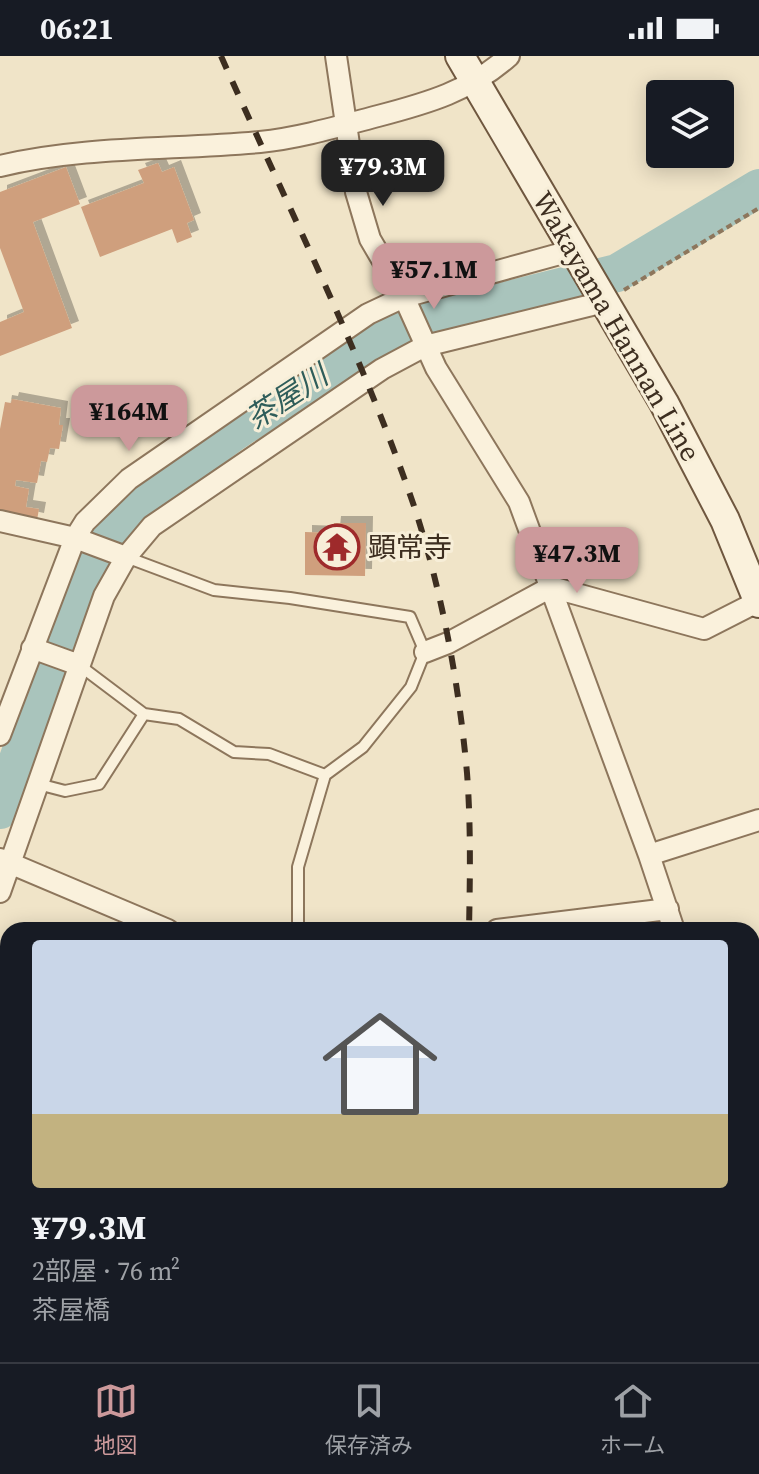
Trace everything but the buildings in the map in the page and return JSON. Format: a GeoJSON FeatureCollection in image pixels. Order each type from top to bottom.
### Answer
{"type":"FeatureCollection","features":[{"type":"Feature","properties":{"kind":"main road","name":"Wakayama Hannan Line"},"geometry":{"type":"LineString","coordinates":[[460,56],[664,403],[725,520],[759,602]]}},
{"type":"Feature","properties":{"kind":"street"},"geometry":{"type":"LineString","coordinates":[[336,56],[356,192],[370,239],[404,297],[436,368],[519,502],[672,922]]}},
{"type":"Feature","properties":{"kind":"street"},"geometry":{"type":"LineString","coordinates":[[0,166],[41,156],[269,141],[420,105],[476,82],[509,56]]}},
{"type":"Feature","properties":{"kind":"street"},"geometry":{"type":"LineString","coordinates":[[0,735],[82,541],[85,522],[129,479],[368,314],[404,297],[574,250]]}},
{"type":"Feature","properties":{"kind":"street"},"geometry":{"type":"LineString","coordinates":[[0,892],[4,861],[38,784],[75,664],[123,555],[152,526],[382,369],[424,344],[604,302]]}},
{"type":"Feature","properties":{"kind":"street"},"geometry":{"type":"LineString","coordinates":[[0,521],[82,541],[123,555]]}},
{"type":"Feature","properties":{"kind":"street"},"geometry":{"type":"LineString","coordinates":[[425,652],[448,643],[551,587],[704,629],[759,602]]}},
{"type":"Feature","properties":{"kind":"street"},"geometry":{"type":"LineString","coordinates":[[36,649],[75,664]]}},
{"type":"Feature","properties":{"kind":"street"},"geometry":{"type":"LineString","coordinates":[[649,855],[759,820]]}},
{"type":"Feature","properties":{"kind":"street"},"geometry":{"type":"LineString","coordinates":[[4,861],[149,922]]}},
{"type":"Feature","properties":{"kind":"street"},"geometry":{"type":"LineString","coordinates":[[562,922],[668,909]]}},
{"type":"Feature","properties":{"kind":"lane"},"geometry":{"type":"LineString","coordinates":[[123,555],[214,590],[290,598],[410,617],[425,652],[411,687],[363,747],[325,775],[298,867],[298,922]]}},
{"type":"Feature","properties":{"kind":"lane"},"geometry":{"type":"LineString","coordinates":[[75,664],[144,714],[179,719],[234,752],[269,754],[325,775]]}},
{"type":"Feature","properties":{"kind":"lane"},"geometry":{"type":"LineString","coordinates":[[38,784],[65,791],[99,784],[144,714]]}},
{"type":"Feature","properties":{"kind":"path"},"geometry":{"type":"LineString","coordinates":[[604,302],[759,208]]}},
{"type":"Feature","properties":{"kind":"waterway","name":"茶屋川"},"geometry":{"type":"LineString","coordinates":[[0,810],[76,596],[98,552],[135,505],[234,432],[392,329],[617,273],[759,188]]}},
{"type":"Feature","properties":{"kind":"railway"},"geometry":{"type":"LineString","coordinates":[[221,56],[371,392],[424,538],[448,638],[464,739],[469,812],[469,922]]}},
{"type":"Feature","properties":{"kind":"place","name":"顕常寺"},"geometry":{"type":"Point","coordinates":[337,547]}}]}
